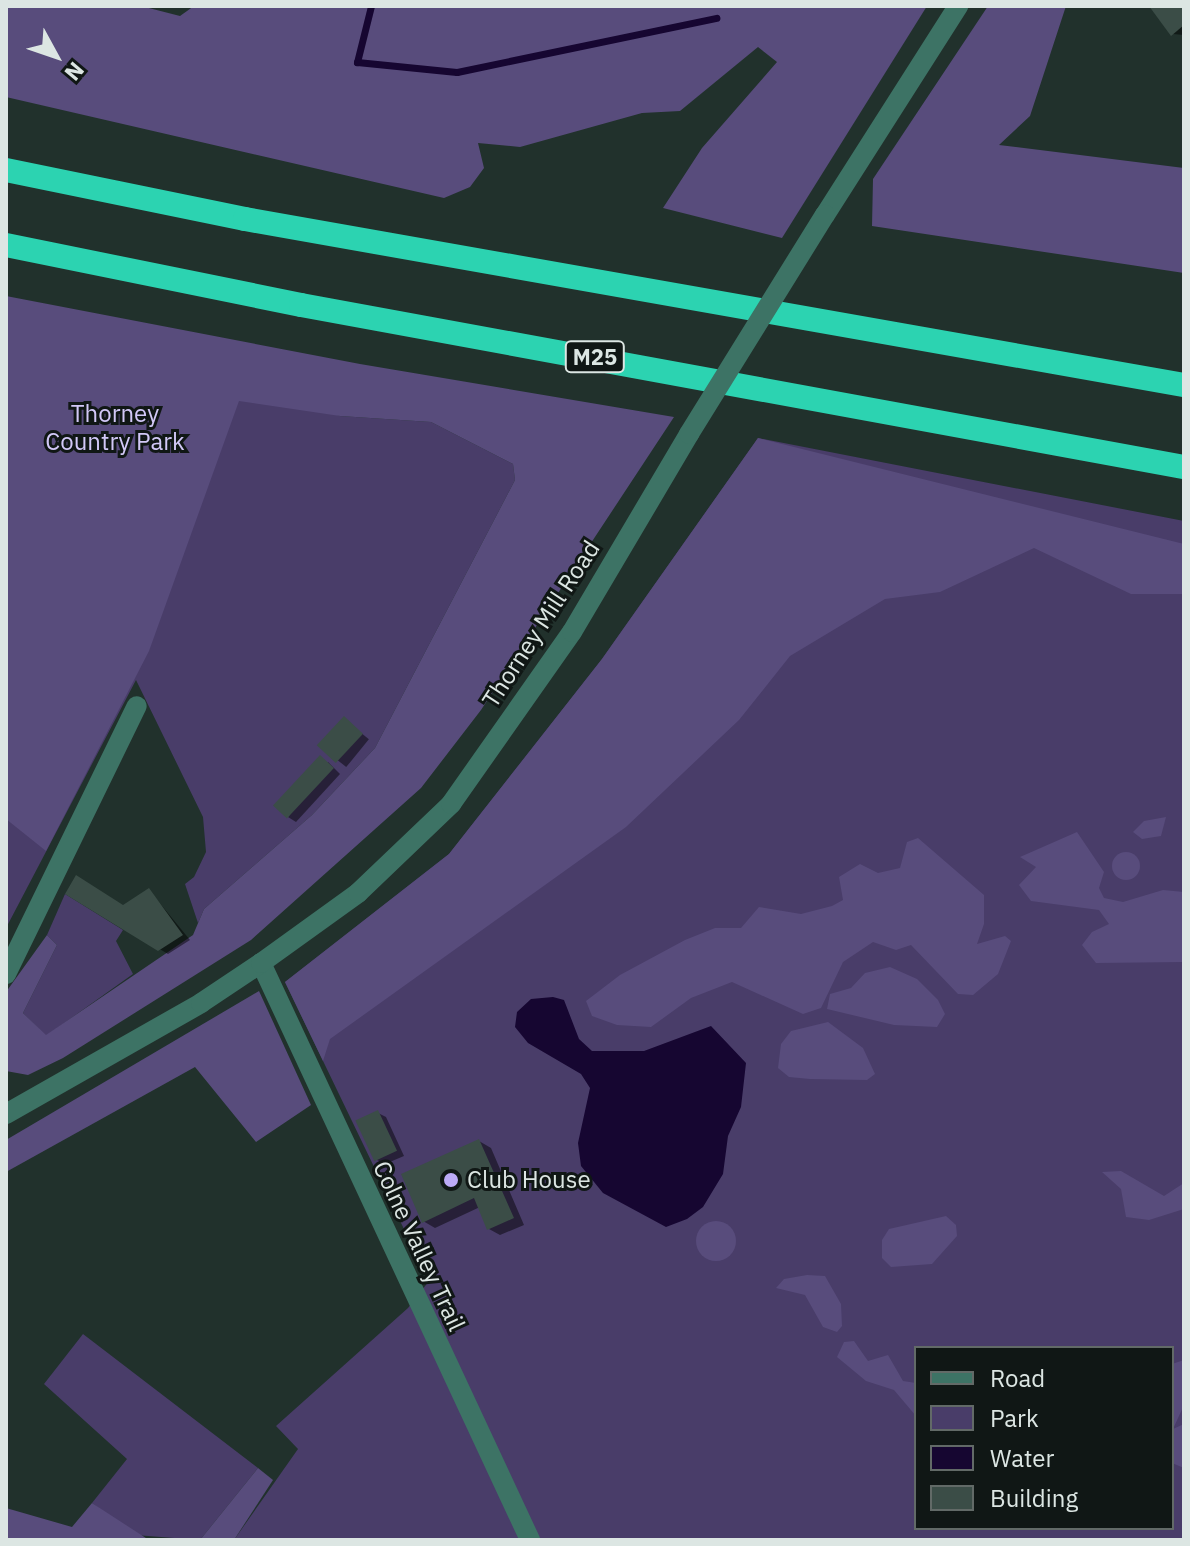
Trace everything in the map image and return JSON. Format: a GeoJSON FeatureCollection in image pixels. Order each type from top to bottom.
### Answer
{"type":"FeatureCollection","features":[{"type":"Feature","properties":{"kind":"highway"},"geometry":{"type":"LineString","coordinates":[[6,170],[276,225],[1184,385]]}},
{"type":"Feature","properties":{"kind":"highway","name":"M25"},"geometry":{"type":"LineString","coordinates":[[6,245],[286,302],[1184,467]]}},
{"type":"Feature","properties":{"kind":"street","name":"Thorney Mill Road"},"geometry":{"type":"LineString","coordinates":[[6,1114],[264,968],[358,893],[451,804],[572,632],[689,434],[958,6]]}},
{"type":"Feature","properties":{"kind":"street"},"geometry":{"type":"LineString","coordinates":[[6,974],[137,706]]}},
{"type":"Feature","properties":{"kind":"street","name":"Colne Valley Trail"},"geometry":{"type":"LineString","coordinates":[[264,968],[398,1266],[530,1540]]}},
{"type":"Feature","properties":{"kind":"green space"},"geometry":{"type":"Polygon","coordinates":[[[6,6],[141,6],[180,16],[194,6],[927,6],[782,238],[663,208],[702,148],[777,62],[758,47],[680,111],[642,113],[520,147],[478,143],[484,168],[470,187],[444,198],[6,97],[6,6]]]}},
{"type":"Feature","properties":{"kind":"green space"},"geometry":{"type":"Polygon","coordinates":[[[988,6],[1066,6],[1030,116],[999,145],[1184,168],[1184,273],[872,226],[873,179],[988,6]]]}},
{"type":"Feature","properties":{"kind":"green space","name":"Thorney Country Park"},"geometry":{"type":"Polygon","coordinates":[[[6,296],[340,416],[431,422],[513,464],[515,480],[375,748],[312,815],[204,909],[198,923],[185,884],[194,877],[206,852],[203,817],[136,680],[6,928],[6,296]]]}},
{"type":"Feature","properties":{"kind":"green space","name":"Thorney Country Park"},"geometry":{"type":"Polygon","coordinates":[[[6,296],[360,364],[674,417],[481,710],[421,788],[251,940],[63,1058],[28,1075],[6,1071],[6,992],[47,935],[57,945],[23,1013],[46,1035],[193,935],[204,909],[312,815],[375,748],[515,480],[513,464],[431,422],[340,416],[239,401],[149,651],[46,851],[6,819],[6,296]]]}},
{"type":"Feature","properties":{"kind":"green space"},"geometry":{"type":"Polygon","coordinates":[[[758,438],[1184,521],[1184,1540],[234,1540],[298,1449],[276,1426],[408,1308],[429,1281],[285,982],[449,854],[602,659],[758,438]]]}},
{"type":"Feature","properties":{"kind":"green space"},"geometry":{"type":"Polygon","coordinates":[[[758,438],[1184,544],[1184,594],[1131,594],[1034,548],[940,592],[885,599],[790,656],[739,720],[626,827],[330,1039],[323,1061],[285,982],[449,854],[602,659],[758,438]]]}},
{"type":"Feature","properties":{"kind":"green space"},"geometry":{"type":"Polygon","coordinates":[[[1166,817],[1161,836],[1142,839],[1133,832],[1144,821],[1166,817]]]}},
{"type":"Feature","properties":{"kind":"green space"},"geometry":{"type":"Polygon","coordinates":[[[1077,832],[1104,872],[1099,888],[1104,898],[1123,902],[1163,890],[1184,892],[1184,962],[1096,963],[1082,945],[1092,932],[1109,924],[1099,910],[1031,901],[1019,885],[1036,867],[1020,857],[1077,832]]]}},
{"type":"Feature","properties":{"kind":"green space"},"geometry":{"type":"Polygon","coordinates":[[[918,838],[984,895],[984,924],[977,944],[1005,936],[1011,941],[998,974],[973,995],[958,994],[911,945],[896,950],[873,942],[843,962],[821,1008],[803,1014],[732,982],[691,998],[651,1027],[617,1025],[592,1016],[586,1001],[620,975],[685,940],[715,928],[741,928],[759,907],[801,914],[832,906],[843,900],[839,877],[860,864],[878,873],[900,868],[907,842],[918,838]]]}},
{"type":"Feature","properties":{"kind":"green space"},"geometry":{"type":"Polygon","coordinates":[[[1126,852],[1136,856],[1140,866],[1136,876],[1126,880],[1116,876],[1112,866],[1116,856],[1126,852]]]}},
{"type":"Feature","properties":{"kind":"green space"},"geometry":{"type":"Polygon","coordinates":[[[65,894],[123,930],[116,941],[133,974],[46,1036],[23,1013],[57,945],[47,935],[65,894]]]}},
{"type":"Feature","properties":{"kind":"green space"},"geometry":{"type":"Polygon","coordinates":[[[890,967],[917,979],[938,1000],[945,1014],[937,1027],[894,1025],[827,1009],[830,994],[851,988],[865,973],[890,967]]]}},
{"type":"Feature","properties":{"kind":"green space"},"geometry":{"type":"Polygon","coordinates":[[[259,991],[311,1105],[256,1142],[195,1067],[6,1172],[6,1140],[259,991]]]}},
{"type":"Feature","properties":{"kind":"green space"},"geometry":{"type":"Polygon","coordinates":[[[828,1022],[863,1048],[875,1074],[867,1080],[810,1079],[789,1077],[778,1068],[781,1044],[791,1031],[828,1022]]]}},
{"type":"Feature","properties":{"kind":"green space"},"geometry":{"type":"Polygon","coordinates":[[[1121,1171],[1164,1196],[1184,1183],[1184,1209],[1149,1220],[1126,1217],[1121,1189],[1102,1172],[1121,1171]]]}},
{"type":"Feature","properties":{"kind":"green space"},"geometry":{"type":"Polygon","coordinates":[[[946,1216],[956,1225],[957,1236],[932,1264],[891,1267],[882,1258],[882,1240],[889,1229],[946,1216]]]}},
{"type":"Feature","properties":{"kind":"green space"},"geometry":{"type":"Polygon","coordinates":[[[716,1221],[730,1227],[736,1241],[730,1255],[716,1261],[702,1255],[696,1241],[702,1227],[716,1221]]]}},
{"type":"Feature","properties":{"kind":"green space"},"geometry":{"type":"Polygon","coordinates":[[[825,1276],[841,1304],[842,1326],[837,1332],[823,1327],[805,1295],[776,1288],[784,1279],[825,1276]]]}},
{"type":"Feature","properties":{"kind":"green space"},"geometry":{"type":"Polygon","coordinates":[[[83,1334],[258,1468],[200,1540],[135,1535],[92,1503],[127,1459],[44,1384],[83,1334]]]}},
{"type":"Feature","properties":{"kind":"green space"},"geometry":{"type":"Polygon","coordinates":[[[854,1341],[868,1361],[888,1355],[903,1381],[914,1383],[914,1414],[894,1390],[866,1381],[837,1357],[844,1342],[854,1341]]]}},
{"type":"Feature","properties":{"kind":"green space"},"geometry":{"type":"Polygon","coordinates":[[[1184,1360],[1184,1405],[1174,1427],[1174,1363],[1184,1360]]]}},
{"type":"Feature","properties":{"kind":"green space"},"geometry":{"type":"Polygon","coordinates":[[[1184,1424],[1184,1468],[1174,1464],[1174,1429],[1184,1424]]]}},
{"type":"Feature","properties":{"kind":"green space"},"geometry":{"type":"Polygon","coordinates":[[[258,1468],[273,1480],[234,1540],[200,1540],[258,1468]]]}},
{"type":"Feature","properties":{"kind":"green space"},"geometry":{"type":"Polygon","coordinates":[[[92,1503],[149,1540],[6,1540],[6,1508],[72,1527],[92,1503]]]}},
{"type":"Feature","properties":{"kind":"water"},"geometry":{"type":"Polygon","coordinates":[[[553,997],[564,1000],[579,1039],[592,1051],[644,1051],[711,1026],[746,1063],[741,1107],[728,1136],[723,1174],[703,1207],[687,1219],[666,1227],[603,1193],[581,1166],[578,1143],[590,1088],[581,1074],[528,1043],[515,1027],[517,1012],[531,999],[553,997]]]}},
{"type":"Feature","properties":{"kind":"building"},"geometry":{"type":"Polygon","coordinates":[[[1149,6],[1184,6],[1184,25],[1171,36],[1149,6]]]}},
{"type":"Feature","properties":{"kind":"building"},"geometry":{"type":"Polygon","coordinates":[[[344,716],[363,734],[336,763],[317,745],[344,716]]]}},
{"type":"Feature","properties":{"kind":"building"},"geometry":{"type":"Polygon","coordinates":[[[320,755],[334,768],[287,818],[273,805],[320,755]]]}},
{"type":"Feature","properties":{"kind":"building"},"geometry":{"type":"Polygon","coordinates":[[[76,875],[123,905],[149,888],[183,935],[158,951],[65,894],[76,875]]]}},
{"type":"Feature","properties":{"kind":"building"},"geometry":{"type":"Polygon","coordinates":[[[378,1110],[397,1151],[374,1161],[355,1121],[378,1110]]]}},
{"type":"Feature","properties":{"kind":"building","name":"Club House"},"geometry":{"type":"Polygon","coordinates":[[[479,1139],[514,1218],[487,1230],[474,1198],[422,1223],[401,1174],[479,1139]]]}},
{"type":"Feature","properties":{"kind":"waterway"},"geometry":{"type":"LineString","coordinates":[[371,6],[357,62],[457,72],[716,18]]}},
{"type":"Feature","properties":{"kind":"place","name":"Club House"},"geometry":{"type":"Point","coordinates":[451,1180]}}]}
